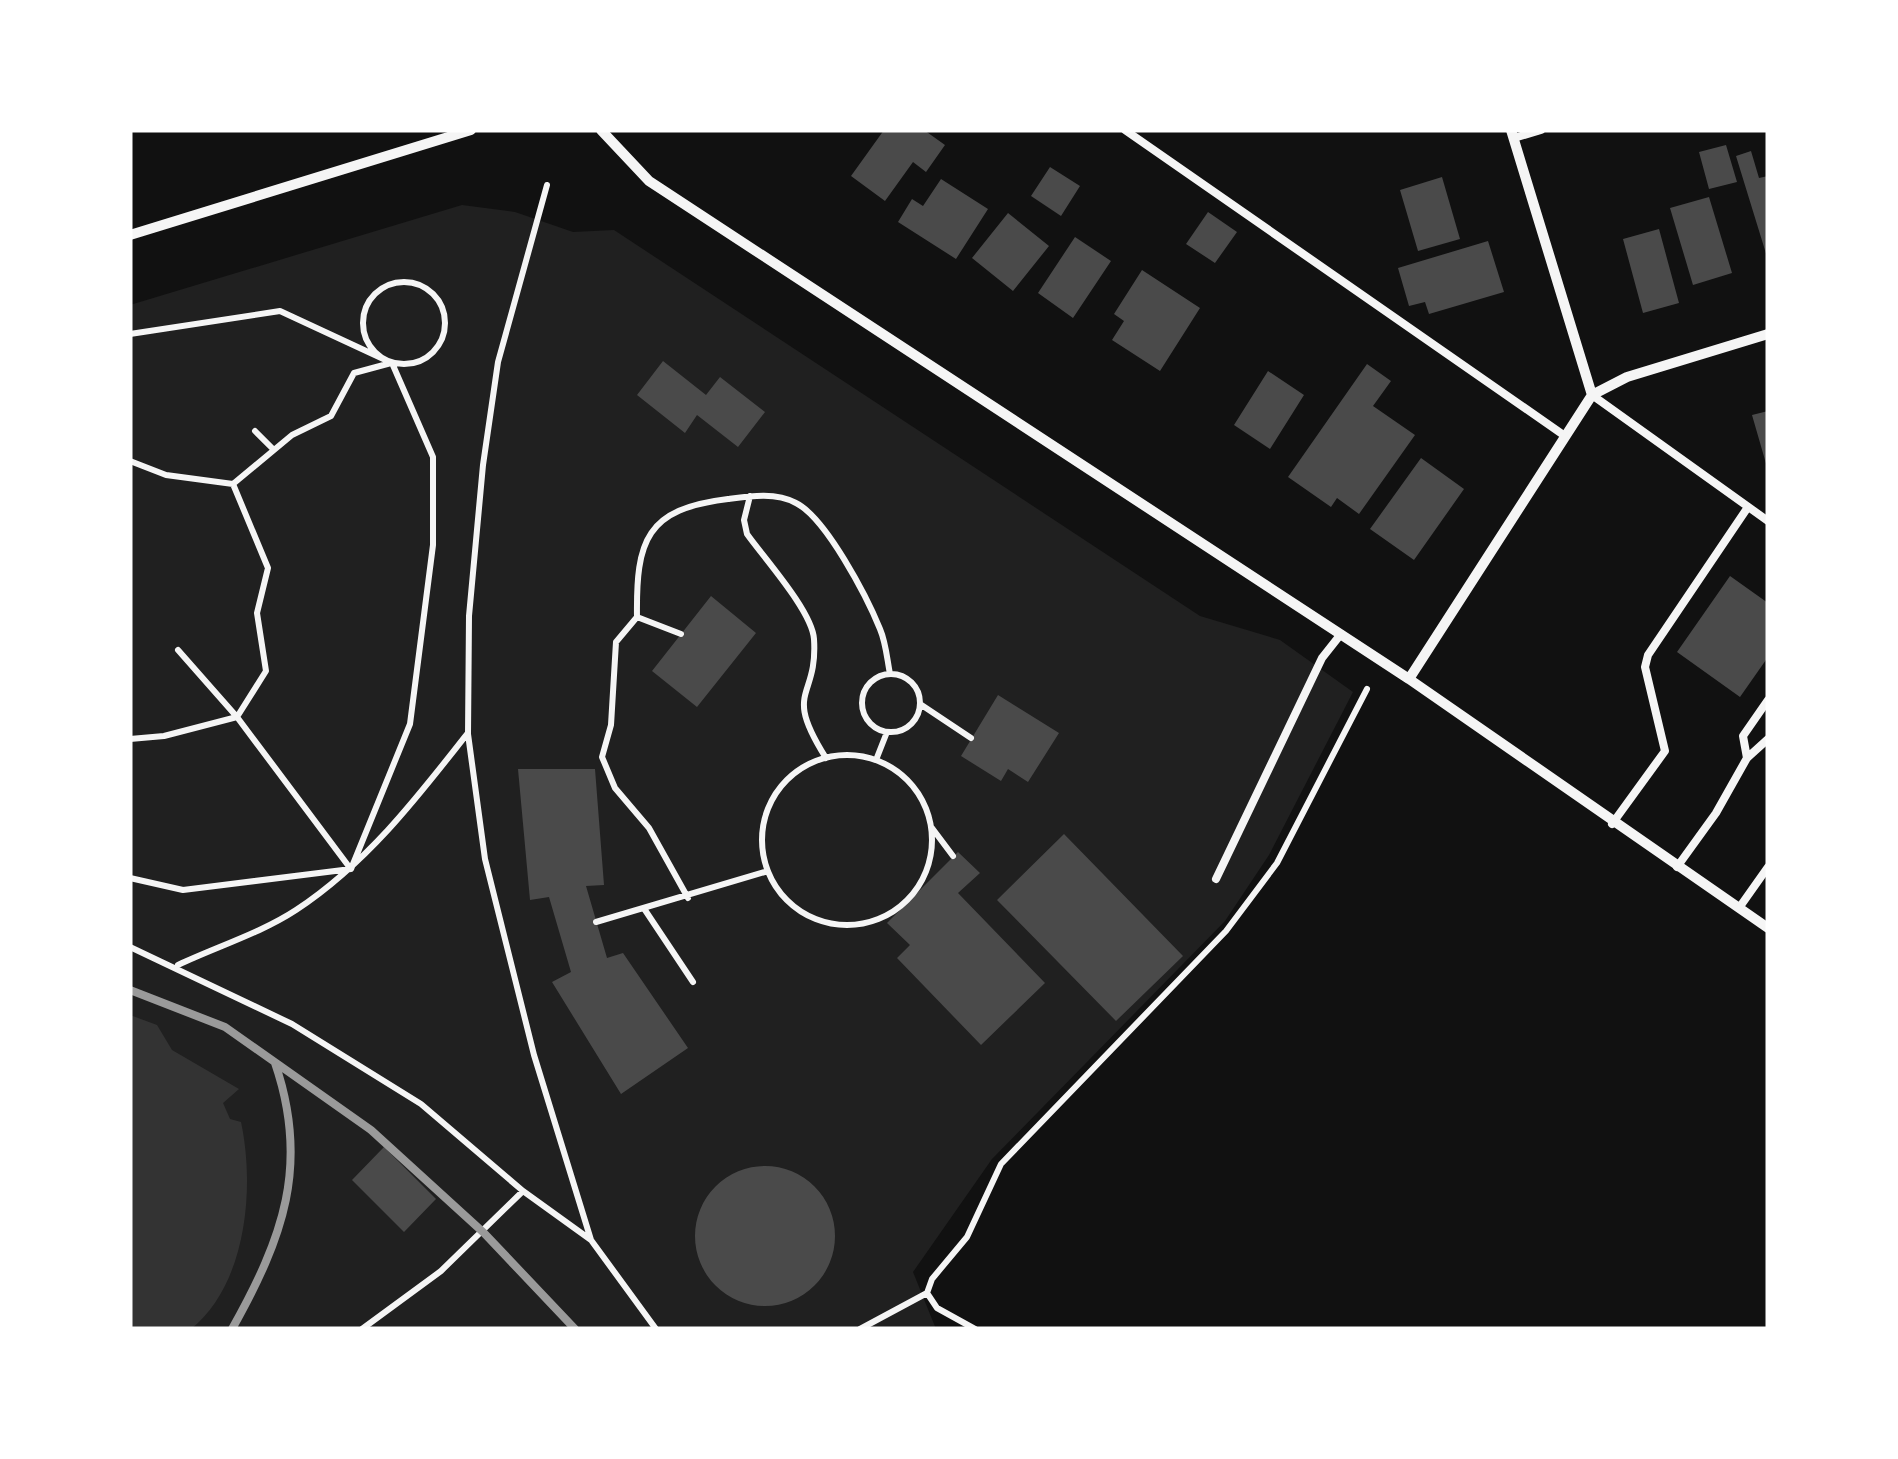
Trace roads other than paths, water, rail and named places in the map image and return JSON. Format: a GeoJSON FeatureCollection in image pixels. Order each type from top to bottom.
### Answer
{"type":"FeatureCollection","features":[{"type":"Feature","properties":{"kind":"street"},"geometry":{"type":"LineString","coordinates":[[130,235],[471,130]]}},
{"type":"Feature","properties":{"kind":"street"},"geometry":{"type":"LineString","coordinates":[[602,130],[649,181],[1409,679],[1612,824],[1768,928]]}},
{"type":"Feature","properties":{"kind":"street"},"geometry":{"type":"LineString","coordinates":[[1513,134],[1592,396]]}},
{"type":"Feature","properties":{"kind":"street"},"geometry":{"type":"LineString","coordinates":[[1409,679],[1592,396],[1626,377],[1768,334]]}},
{"type":"Feature","properties":{"kind":"lane"},"geometry":{"type":"LineString","coordinates":[[1125,130],[1566,436]]}},
{"type":"Feature","properties":{"kind":"lane"},"geometry":{"type":"LineString","coordinates":[[1513,134],[1542,130]]}},
{"type":"Feature","properties":{"kind":"lane"},"geometry":{"type":"LineString","coordinates":[[1592,396],[1768,521]]}},
{"type":"Feature","properties":{"kind":"lane"},"geometry":{"type":"LineString","coordinates":[[1612,824],[1666,751],[1645,667],[1655,642],[1748,507]]}},
{"type":"Feature","properties":{"kind":"lane"},"geometry":{"type":"LineString","coordinates":[[1216,879],[1322,658],[1341,634]]}},
{"type":"Feature","properties":{"kind":"lane"},"geometry":{"type":"LineString","coordinates":[[1746,758],[1743,736],[1768,700]]}},
{"type":"Feature","properties":{"kind":"lane"},"geometry":{"type":"LineString","coordinates":[[1677,867],[1716,813],[1746,758],[1768,738]]}},
{"type":"Feature","properties":{"kind":"lane"},"geometry":{"type":"LineString","coordinates":[[1738,908],[1768,867]]}},
{"type":"Feature","properties":{"kind":"railway"},"geometry":{"type":"LineString","coordinates":[[130,990],[225,1027],[371,1130],[484,1233],[575,1329]]}},
{"type":"Feature","properties":{"kind":"railway"},"geometry":{"type":"LineString","coordinates":[[232,1329],[265,1263],[286,1200],[290,1135],[275,1063]]}}]}
